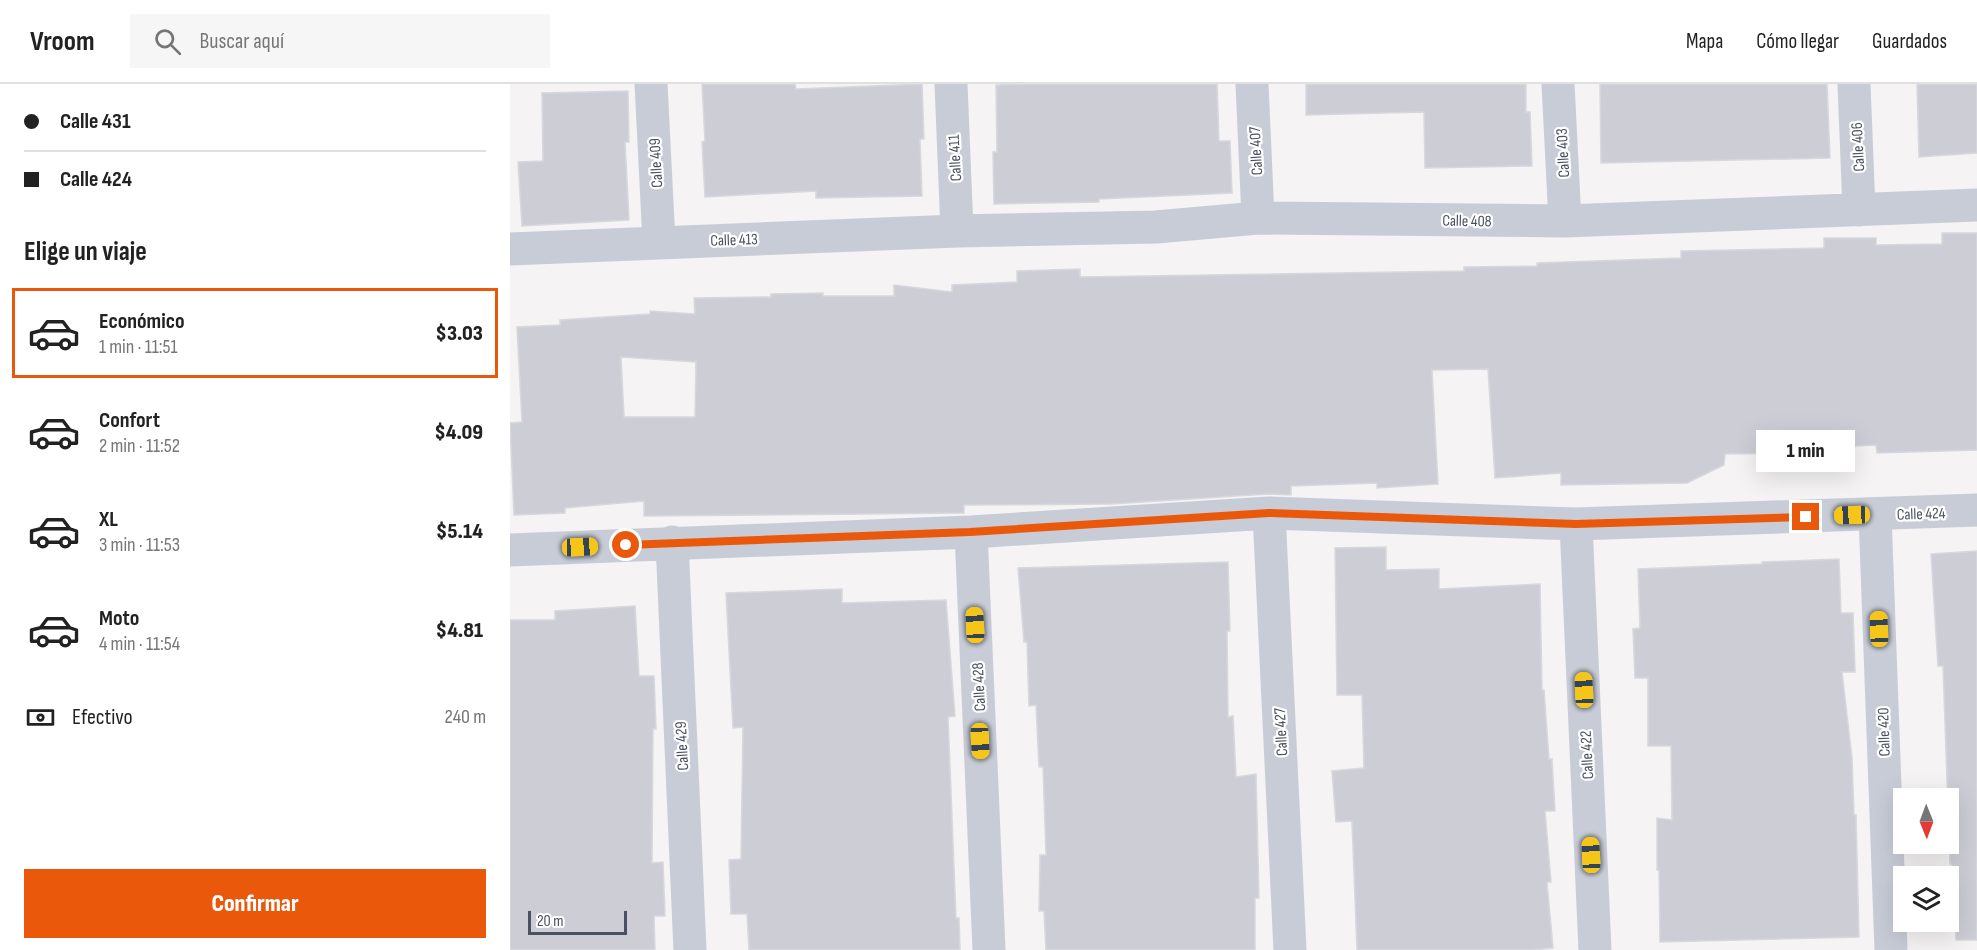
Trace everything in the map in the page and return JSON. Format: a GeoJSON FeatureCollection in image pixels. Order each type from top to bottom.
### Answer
{"type":"FeatureCollection","features":[{"type":"Feature","properties":{"kind":"street","name":"Calle 409"},"geometry":{"type":"LineString","coordinates":[[651,84],[659,242]]}},
{"type":"Feature","properties":{"kind":"street","name":"Calle 411"},"geometry":{"type":"LineString","coordinates":[[951,84],[957,231]]}},
{"type":"Feature","properties":{"kind":"street","name":"Calle 407"},"geometry":{"type":"LineString","coordinates":[[1252,84],[1258,218]]}},
{"type":"Feature","properties":{"kind":"street","name":"Calle 403"},"geometry":{"type":"LineString","coordinates":[[1558,84],[1565,221]]}},
{"type":"Feature","properties":{"kind":"street","name":"Calle 406"},"geometry":{"type":"LineString","coordinates":[[1854,84],[1859,210]]}},
{"type":"Feature","properties":{"kind":"street","name":"Calle 408"},"geometry":{"type":"LineString","coordinates":[[957,231],[1156,227],[1258,218],[1565,221],[1977,205]]}},
{"type":"Feature","properties":{"kind":"street","name":"Calle 413"},"geometry":{"type":"LineString","coordinates":[[510,249],[957,231]]}},
{"type":"Feature","properties":{"kind":"street","name":"Calle 424"},"geometry":{"type":"LineString","coordinates":[[510,550],[970,532],[1269,513],[1576,524],[1977,510]]}},
{"type":"Feature","properties":{"kind":"street","name":"Calle 427"},"geometry":{"type":"LineString","coordinates":[[1269,513],[1290,950]]}},
{"type":"Feature","properties":{"kind":"street","name":"Calle 420"},"geometry":{"type":"LineString","coordinates":[[1875,514],[1891,950]]}},
{"type":"Feature","properties":{"kind":"street","name":"Calle 422"},"geometry":{"type":"LineString","coordinates":[[1576,524],[1595,950]]}},
{"type":"Feature","properties":{"kind":"street","name":"Calle 428"},"geometry":{"type":"LineString","coordinates":[[970,532],[989,950]]}},
{"type":"Feature","properties":{"kind":"street","name":"Calle 429"},"geometry":{"type":"LineString","coordinates":[[672,542],[690,950]]}},
{"type":"Feature","properties":{"kind":"building"},"geometry":{"type":"Polygon","coordinates":[[[702,84],[795,84],[796,89],[922,84],[924,139],[920,139],[922,196],[816,198],[816,191],[705,197],[702,84]]]}},
{"type":"Feature","properties":{"kind":"building"},"geometry":{"type":"Polygon","coordinates":[[[1217,84],[1219,141],[1230,141],[1232,193],[1099,199],[1099,202],[994,204],[993,152],[997,152],[996,85],[1217,84]]]}},
{"type":"Feature","properties":{"kind":"building"},"geometry":{"type":"Polygon","coordinates":[[[1306,84],[1526,84],[1526,112],[1530,112],[1532,166],[1425,168],[1424,112],[1306,115],[1306,84]]]}},
{"type":"Feature","properties":{"kind":"building"},"geometry":{"type":"Polygon","coordinates":[[[1600,84],[1827,84],[1830,158],[1601,163],[1600,84]]]}},
{"type":"Feature","properties":{"kind":"building"},"geometry":{"type":"Polygon","coordinates":[[[1917,84],[1977,84],[1977,153],[1919,157],[1917,84]]]}},
{"type":"Feature","properties":{"kind":"building"},"geometry":{"type":"Polygon","coordinates":[[[628,91],[629,142],[625,142],[629,220],[522,226],[518,162],[543,161],[542,93],[628,91]]]}},
{"type":"Feature","properties":{"kind":"building"},"geometry":{"type":"Polygon","coordinates":[[[1942,233],[1977,233],[1977,450],[1877,453],[1876,445],[1795,449],[1795,453],[1725,454],[1724,465],[1687,483],[1561,485],[1561,473],[1495,478],[1488,369],[1432,370],[1438,484],[1377,488],[1377,483],[1291,486],[1291,495],[1268,494],[1111,504],[964,505],[964,513],[644,516],[644,501],[565,508],[565,513],[514,515],[510,423],[522,422],[517,327],[560,325],[560,320],[650,314],[650,311],[695,314],[694,298],[771,297],[771,294],[823,293],[823,296],[894,296],[894,285],[952,292],[952,285],[1017,282],[1017,271],[1080,269],[1080,277],[1464,271],[1464,267],[1537,266],[1537,263],[1681,258],[1681,251],[1824,248],[1824,238],[1876,238],[1876,245],[1942,244],[1942,233]],[[621,357],[624,417],[695,417],[696,362],[621,357]]]}},
{"type":"Feature","properties":{"kind":"building"},"geometry":{"type":"Polygon","coordinates":[[[1386,547],[1386,570],[1439,569],[1439,589],[1540,584],[1542,690],[1544,690],[1549,759],[1552,759],[1555,811],[1545,811],[1551,882],[1547,882],[1553,948],[1357,950],[1352,821],[1336,822],[1332,771],[1364,768],[1362,695],[1337,695],[1335,548],[1386,547]]]}},
{"type":"Feature","properties":{"kind":"building"},"geometry":{"type":"Polygon","coordinates":[[[1977,551],[1977,940],[1956,940],[1956,932],[1959,932],[1959,866],[1950,864],[1950,854],[1959,854],[1959,788],[1947,788],[1943,666],[1938,666],[1931,554],[1977,551]]]}},
{"type":"Feature","properties":{"kind":"building"},"geometry":{"type":"Polygon","coordinates":[[[1839,559],[1841,613],[1853,613],[1855,672],[1842,672],[1852,758],[1854,815],[1856,815],[1859,937],[1660,942],[1657,818],[1672,820],[1671,746],[1648,746],[1648,678],[1635,678],[1633,629],[1640,628],[1638,569],[1839,559]]]}},
{"type":"Feature","properties":{"kind":"building"},"geometry":{"type":"Polygon","coordinates":[[[1228,562],[1230,631],[1227,631],[1228,717],[1233,716],[1236,777],[1256,774],[1259,898],[1255,898],[1255,950],[1046,950],[1044,911],[1039,911],[1040,855],[1046,855],[1043,767],[1039,767],[1036,705],[1029,706],[1027,642],[1024,642],[1018,568],[1228,562]]]}},
{"type":"Feature","properties":{"kind":"building"},"geometry":{"type":"Polygon","coordinates":[[[842,589],[842,603],[946,600],[955,716],[948,717],[956,918],[959,918],[960,950],[749,950],[747,914],[731,914],[729,860],[741,859],[743,727],[733,728],[726,593],[842,589]]]}},
{"type":"Feature","properties":{"kind":"building"},"geometry":{"type":"Polygon","coordinates":[[[635,606],[639,676],[654,676],[656,729],[653,729],[652,863],[663,862],[665,916],[654,916],[655,950],[510,950],[510,620],[555,620],[555,611],[635,606]]]}},
{"type":"Feature","properties":{"kind":"route"},"geometry":{"type":"LineString","coordinates":[[626,545],[970,532],[1269,513],[1576,524],[1806,517]]}}]}
